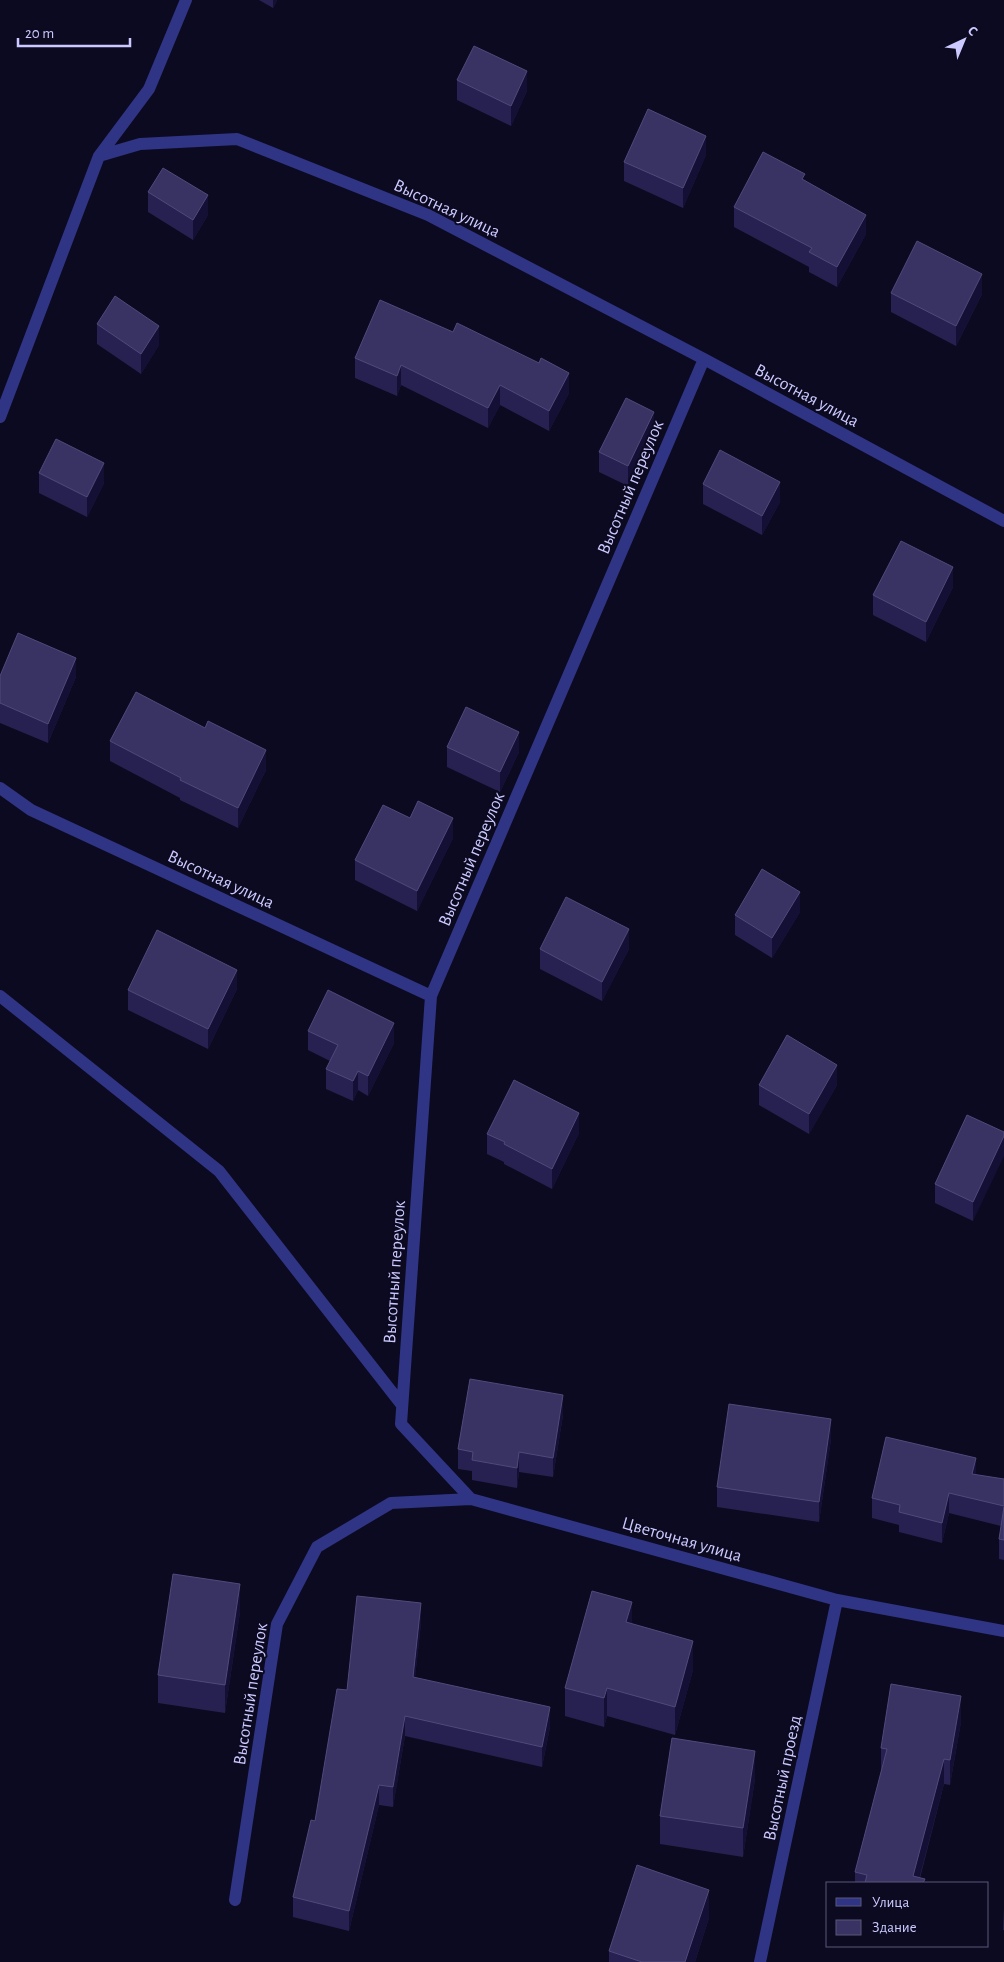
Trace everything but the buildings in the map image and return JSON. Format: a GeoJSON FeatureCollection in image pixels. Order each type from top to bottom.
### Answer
{"type":"FeatureCollection","features":[{"type":"Feature","properties":{"kind":"street"},"geometry":{"type":"LineString","coordinates":[[0,417],[100,156],[149,89],[186,0]]}},
{"type":"Feature","properties":{"kind":"street","name":"Высотная улица"},"geometry":{"type":"LineString","coordinates":[[100,156],[140,144],[237,138],[428,214],[704,359],[1004,522]]}},
{"type":"Feature","properties":{"kind":"street","name":"Высотный переулок"},"geometry":{"type":"LineString","coordinates":[[402,1405],[431,996],[704,359]]}},
{"type":"Feature","properties":{"kind":"street","name":"Высотная улица"},"geometry":{"type":"LineString","coordinates":[[0,788],[31,810],[431,996]]}},
{"type":"Feature","properties":{"kind":"street"},"geometry":{"type":"LineString","coordinates":[[0,996],[219,1171],[402,1405],[401,1424],[470,1499]]}},
{"type":"Feature","properties":{"kind":"street","name":"Высотный переулок"},"geometry":{"type":"LineString","coordinates":[[235,1900],[276,1624],[317,1547],[391,1503],[470,1499]]}},
{"type":"Feature","properties":{"kind":"street","name":"Цветочная улица"},"geometry":{"type":"LineString","coordinates":[[470,1499],[837,1600],[1004,1631]]}},
{"type":"Feature","properties":{"kind":"street","name":"Высотный проезд"},"geometry":{"type":"LineString","coordinates":[[760,1962],[837,1600]]}}]}
